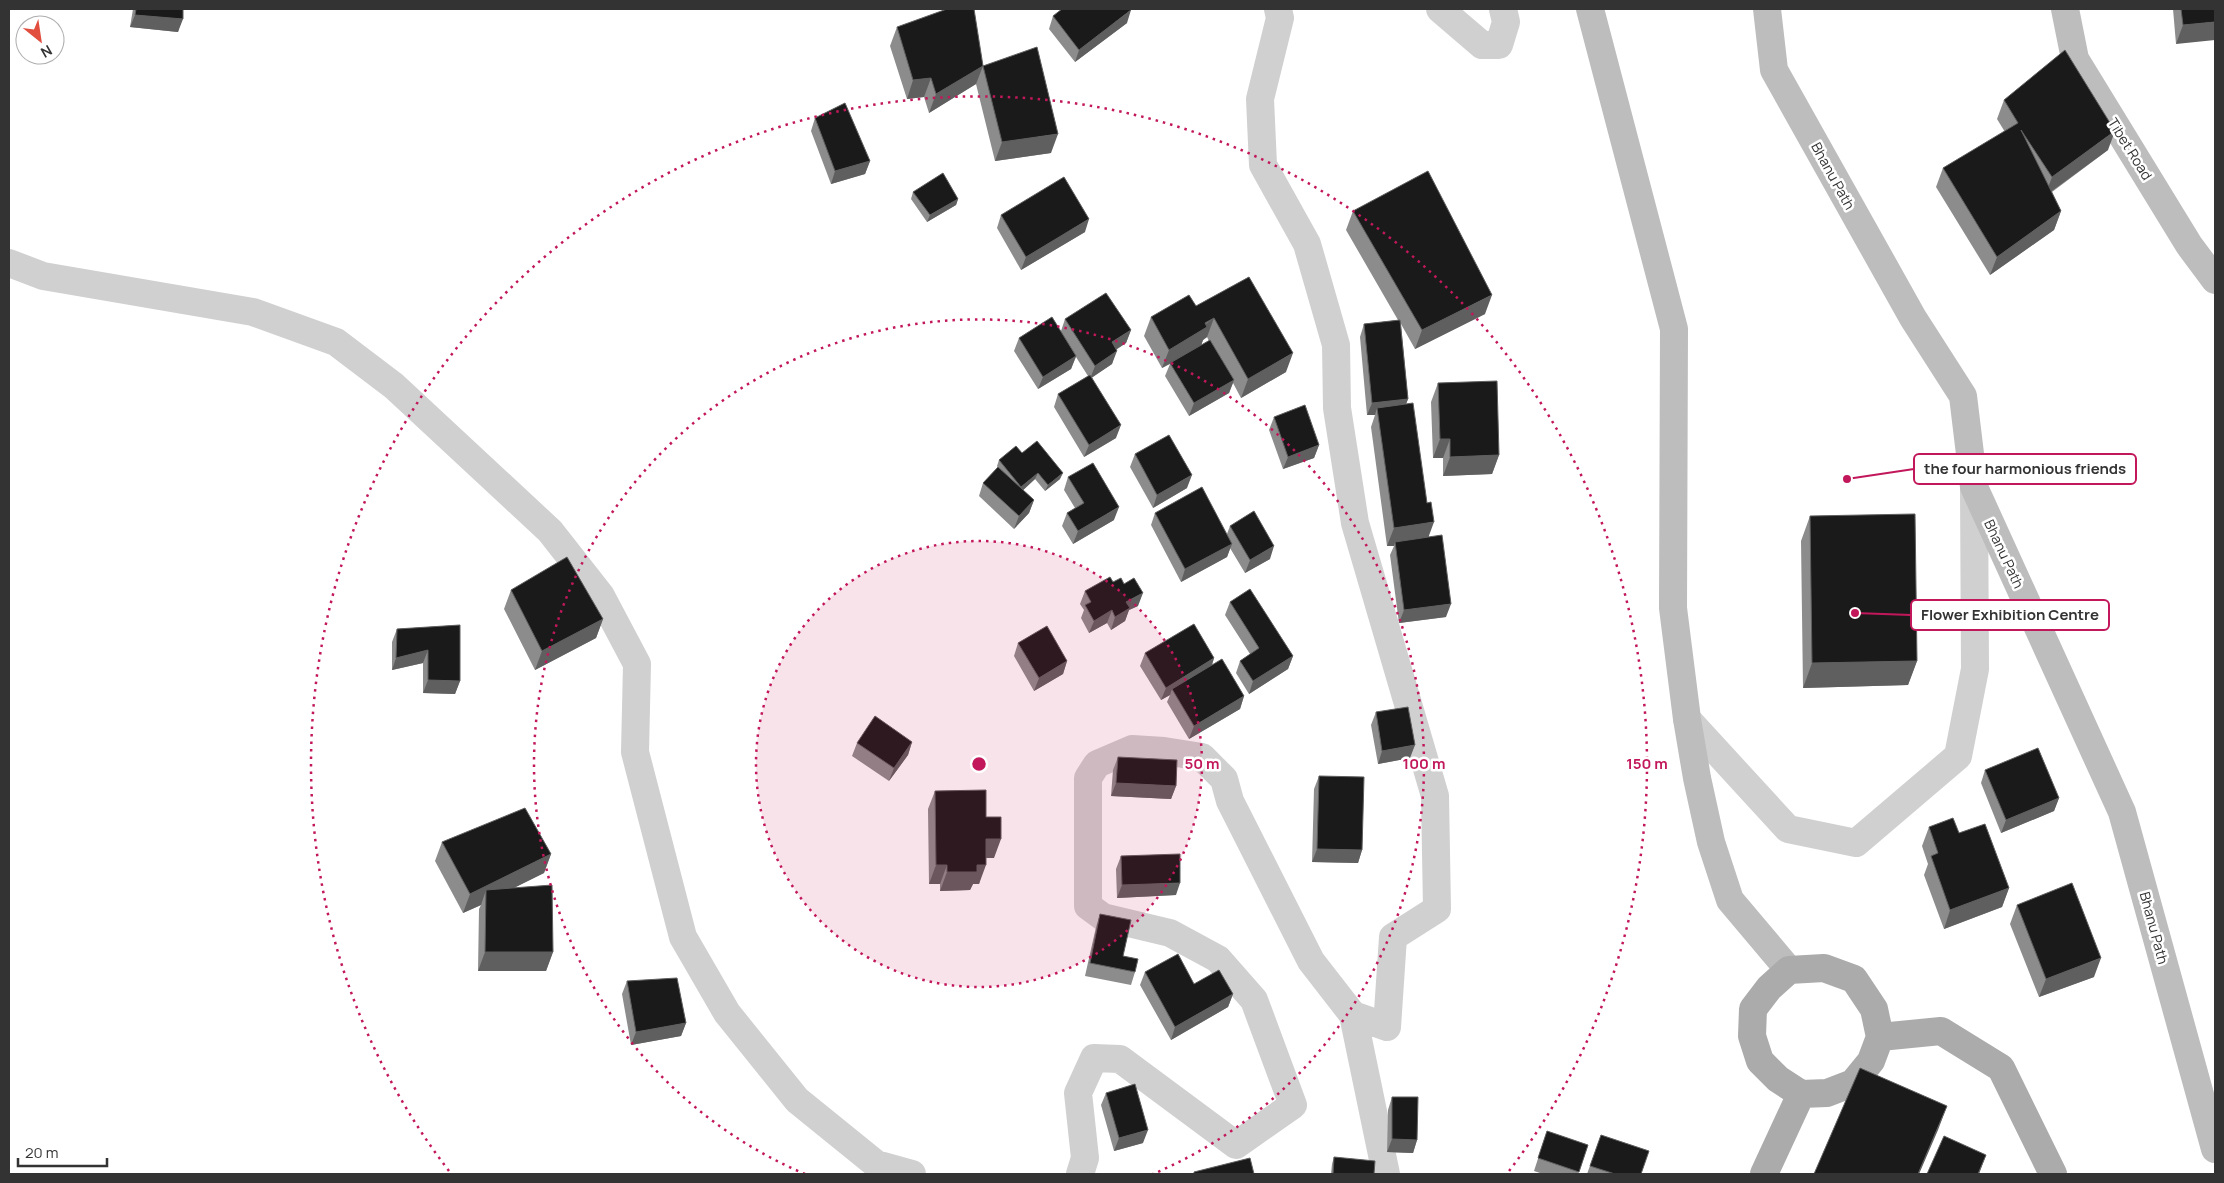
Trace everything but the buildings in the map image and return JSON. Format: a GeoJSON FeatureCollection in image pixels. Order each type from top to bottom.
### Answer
{"type":"FeatureCollection","features":[{"type":"Feature","properties":{"kind":"main road"},"geometry":{"type":"LineString","coordinates":[[1824,968],[1854,979],[1874,1009],[1880,1038],[1871,1061],[1853,1083],[1827,1093],[1801,1094],[1778,1079],[1760,1061],[1752,1036],[1753,1009],[1769,988],[1789,970],[1824,968]]}},
{"type":"Feature","properties":{"kind":"main road"},"geometry":{"type":"LineString","coordinates":[[1880,1038],[1942,1031],[2001,1068],[2053,1174]]}},
{"type":"Feature","properties":{"kind":"main road"},"geometry":{"type":"LineString","coordinates":[[1764,1174],[1801,1094]]}},
{"type":"Feature","properties":{"kind":"street"},"geometry":{"type":"LineString","coordinates":[[1278,9],[1280,18],[1260,99],[1263,165],[1307,244],[1336,346],[1337,408],[1355,523],[1435,796],[1438,910],[1394,937],[1387,1027],[1353,1015]]}},
{"type":"Feature","properties":{"kind":"street"},"geometry":{"type":"LineString","coordinates":[[1440,9],[1482,46],[1499,45],[1506,22],[1503,9]]}},
{"type":"Feature","properties":{"kind":"street"},"geometry":{"type":"LineString","coordinates":[[1590,9],[1674,329],[1673,608],[1687,719],[1697,778],[1711,842],[1730,900],[1789,970]]}},
{"type":"Feature","properties":{"kind":"street","name":"Bhanu Path"},"geometry":{"type":"LineString","coordinates":[[1767,9],[1774,70],[1913,318],[1963,396],[1974,487],[2122,812],[2215,1149]]}},
{"type":"Feature","properties":{"kind":"street","name":"Tibet Road"},"geometry":{"type":"LineString","coordinates":[[2065,9],[2075,59],[2189,245],[2215,280]]}},
{"type":"Feature","properties":{"kind":"street"},"geometry":{"type":"LineString","coordinates":[[9,263],[43,276],[253,312],[336,342],[394,386],[550,531],[601,596],[637,664],[635,752],[683,937],[727,1013],[796,1100],[876,1164],[912,1174]]}},
{"type":"Feature","properties":{"kind":"street"},"geometry":{"type":"LineString","coordinates":[[1687,719],[1788,829],[1856,843],[1958,756],[1975,669],[1974,487]]}},
{"type":"Feature","properties":{"kind":"street"},"geometry":{"type":"LineString","coordinates":[[1080,1174],[1085,1158],[1078,1093],[1094,1058],[1120,1059],[1236,1145],[1293,1105],[1254,1000],[1218,959],[1170,933],[1103,917],[1088,906],[1088,778],[1097,764],[1132,749],[1164,751],[1202,757],[1224,779],[1230,800],[1311,961],[1353,1015],[1386,1174]]}},
{"type":"Feature","properties":{"kind":"place","name":"the four harmonious friends"},"geometry":{"type":"Point","coordinates":[1847,479]}},
{"type":"Feature","properties":{"kind":"place","name":"Flower Exhibition Centre"},"geometry":{"type":"Point","coordinates":[1855,613]}}]}
